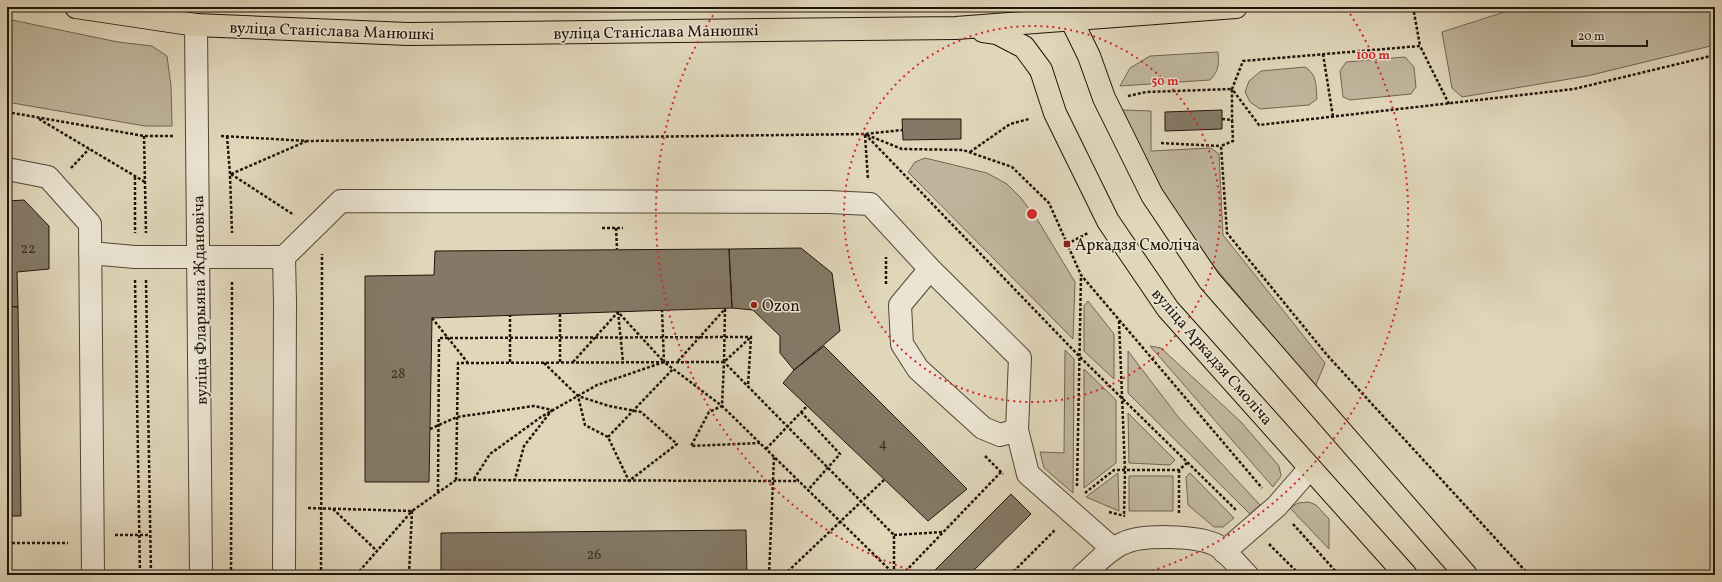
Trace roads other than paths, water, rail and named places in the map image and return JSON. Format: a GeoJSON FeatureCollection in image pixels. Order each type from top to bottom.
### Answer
{"type":"FeatureCollection","features":[{"type":"Feature","properties":{"kind":"main road","name":"вуліца Станіслава Манюшкі"},"geometry":{"type":"LineString","coordinates":[[76,7],[196,25],[408,34],[956,28],[1069,14],[1236,7]]}},
{"type":"Feature","properties":{"kind":"main road"},"geometry":{"type":"LineString","coordinates":[[1069,14],[1089,56],[1104,98],[1152,196],[1209,280],[1466,575]]}},
{"type":"Feature","properties":{"kind":"main road","name":"вуліца Аркадзя Смоліча"},"geometry":{"type":"LineString","coordinates":[[956,28],[997,33],[1024,47],[1041,70],[1055,113],[1112,228],[1168,309],[1406,575]]}},
{"type":"Feature","properties":{"kind":"street","name":"вуліца Фларыяна Ждановіча"},"geometry":{"type":"LineString","coordinates":[[196,25],[201,575]]}},
{"type":"Feature","properties":{"kind":"street"},"geometry":{"type":"LineString","coordinates":[[7,169],[48,178],[90,224],[93,575]]}},
{"type":"Feature","properties":{"kind":"street"},"geometry":{"type":"LineString","coordinates":[[90,253],[140,257],[284,257],[341,201],[828,202],[870,204],[930,269],[1020,358],[1017,430],[1028,474],[1077,509],[1118,546]]}},
{"type":"Feature","properties":{"kind":"street"},"geometry":{"type":"LineString","coordinates":[[284,257],[284,575]]}},
{"type":"Feature","properties":{"kind":"street"},"geometry":{"type":"LineString","coordinates":[[930,269],[900,305],[902,344],[918,368],[983,428],[1000,434],[1017,430]]}},
{"type":"Feature","properties":{"kind":"street"},"geometry":{"type":"LineString","coordinates":[[1224,552],[1277,506],[1310,468]]}},
{"type":"Feature","properties":{"kind":"street"},"geometry":{"type":"LineString","coordinates":[[1083,575],[1118,546],[1142,537],[1176,537],[1214,544],[1247,575]]}},
{"type":"Feature","properties":{"kind":"place","name":"Аркадзя Смоліча"},"geometry":{"type":"Point","coordinates":[1067,244]}},
{"type":"Feature","properties":{"kind":"place","name":"Ozon"},"geometry":{"type":"Point","coordinates":[754,305]}}]}
